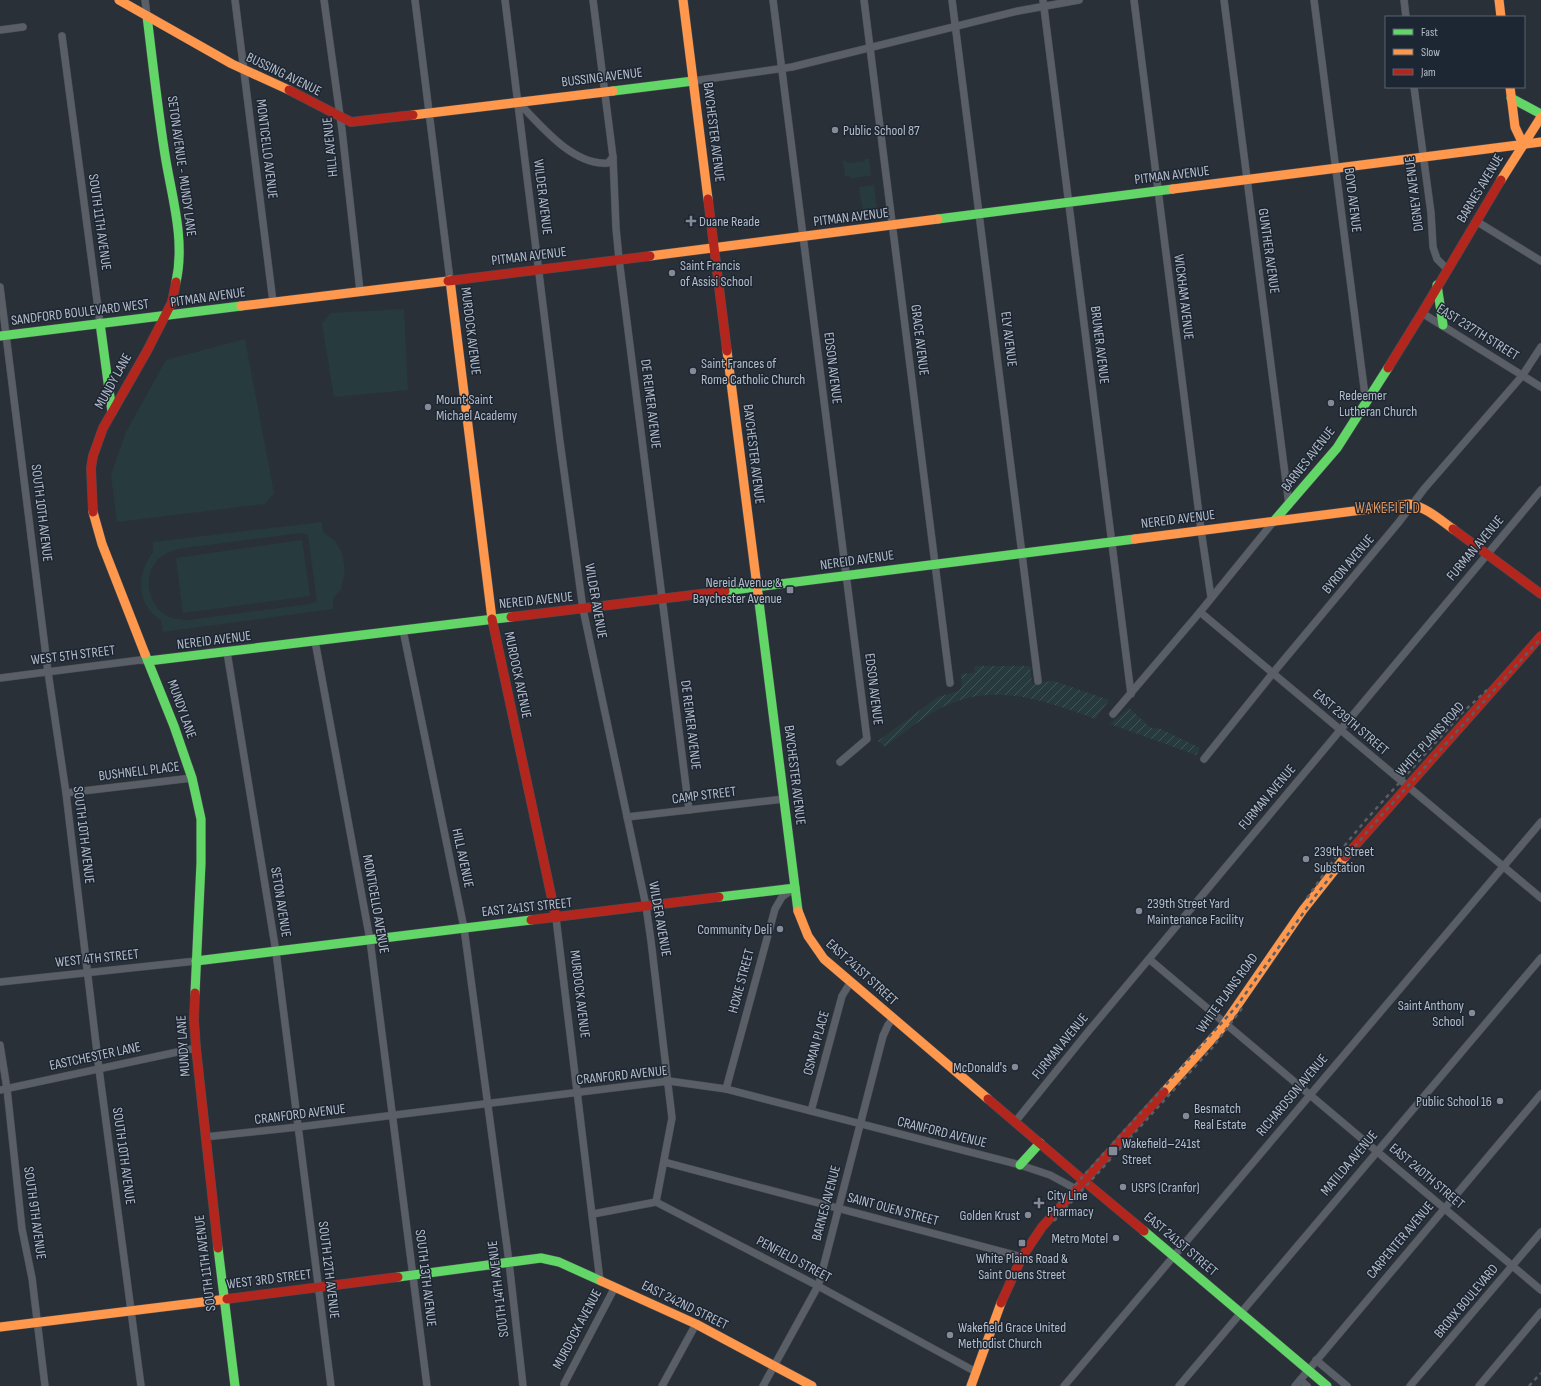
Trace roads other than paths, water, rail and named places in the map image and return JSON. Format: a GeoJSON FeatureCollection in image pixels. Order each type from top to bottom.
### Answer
{"type":"FeatureCollection","features":[{"type":"Feature","properties":{"kind":"street","name":"BUSSING AVENUE"},"geometry":{"type":"LineString","coordinates":[[119,0],[244,70],[351,122],[604,90],[693,81],[792,67],[870,49],[1044,3],[1079,0]]}},
{"type":"Feature","properties":{"kind":"street"},"geometry":{"type":"LineString","coordinates":[[145,0],[146,16]]}},
{"type":"Feature","properties":{"kind":"street","name":"MONTICELLO AVENUE"},"geometry":{"type":"LineString","coordinates":[[235,0],[273,302]]}},
{"type":"Feature","properties":{"kind":"street","name":"HILL AVENUE"},"geometry":{"type":"LineString","coordinates":[[324,0],[340,117],[360,291]]}},
{"type":"Feature","properties":{"kind":"street","name":"MURDOCK AVENUE"},"geometry":{"type":"LineString","coordinates":[[415,0],[492,619],[556,918],[600,1281]]}},
{"type":"Feature","properties":{"kind":"street","name":"WILDER AVENUE"},"geometry":{"type":"LineString","coordinates":[[505,0],[583,609],[646,906],[669,1081],[672,1118],[656,1202]]}},
{"type":"Feature","properties":{"kind":"street","name":"DE REIMER AVENUE"},"geometry":{"type":"LineString","coordinates":[[593,0],[613,157],[616,228],[689,810]]}},
{"type":"Feature","properties":{"kind":"street","name":"BAYCHESTER AVENUE"},"geometry":{"type":"LineString","coordinates":[[683,0],[795,888]]}},
{"type":"Feature","properties":{"kind":"street","name":"EDSON AVENUE"},"geometry":{"type":"LineString","coordinates":[[773,0],[867,739],[840,762]]}},
{"type":"Feature","properties":{"kind":"street","name":"GRACE AVENUE"},"geometry":{"type":"LineString","coordinates":[[864,0],[950,683]]}},
{"type":"Feature","properties":{"kind":"street","name":"ELY AVENUE"},"geometry":{"type":"LineString","coordinates":[[952,0],[1038,681]]}},
{"type":"Feature","properties":{"kind":"street","name":"WICKHAM AVENUE"},"geometry":{"type":"LineString","coordinates":[[1134,0],[1201,530],[1211,598]]}},
{"type":"Feature","properties":{"kind":"street","name":"GUNTHER AVENUE"},"geometry":{"type":"LineString","coordinates":[[1224,0],[1289,505]]}},
{"type":"Feature","properties":{"kind":"street","name":"BOYD AVENUE"},"geometry":{"type":"LineString","coordinates":[[1314,0],[1366,403]]}},
{"type":"Feature","properties":{"kind":"street"},"geometry":{"type":"LineString","coordinates":[[1404,0],[1406,16]]}},
{"type":"Feature","properties":{"kind":"street"},"geometry":{"type":"LineString","coordinates":[[1499,0],[1501,16]]}},
{"type":"Feature","properties":{"kind":"street","name":"BRUNER AVENUE"},"geometry":{"type":"LineString","coordinates":[[1044,3],[1130,694]]}},
{"type":"Feature","properties":{"kind":"street","name":"SETON AVENUE - MUNDY LANE"},"geometry":{"type":"LineString","coordinates":[[146,16],[166,161],[177,220],[180,252],[180,270],[175,292],[172,302],[164,317]]}},
{"type":"Feature","properties":{"kind":"street"},"geometry":{"type":"LineString","coordinates":[[0,30],[23,27]]}},
{"type":"Feature","properties":{"kind":"street","name":"SOUTH 11TH AVENUE"},"geometry":{"type":"LineString","coordinates":[[62,36],[112,412]]}},
{"type":"Feature","properties":{"kind":"street","name":"DIGNEY AVENUE"},"geometry":{"type":"LineString","coordinates":[[1414,88],[1435,253],[1440,263],[1447,269]]}},
{"type":"Feature","properties":{"kind":"street"},"geometry":{"type":"LineString","coordinates":[[1510,88],[1515,127],[1523,144]]}},
{"type":"Feature","properties":{"kind":"street"},"geometry":{"type":"LineString","coordinates":[[1511,98],[1541,116]]}},
{"type":"Feature","properties":{"kind":"street"},"geometry":{"type":"LineString","coordinates":[[518,101],[536,121],[571,153],[603,164],[608,163],[613,157]]}},
{"type":"Feature","properties":{"kind":"street","name":"BARNES AVENUE"},"geometry":{"type":"LineString","coordinates":[[1113,714],[1337,448],[1422,313],[1447,269],[1541,116]]}},
{"type":"Feature","properties":{"kind":"street","name":"PITMAN AVENUE"},"geometry":{"type":"LineString","coordinates":[[164,317],[360,291],[892,226],[980,213],[1541,142]]}},
{"type":"Feature","properties":{"kind":"street"},"geometry":{"type":"LineString","coordinates":[[1476,221],[1541,261]]}},
{"type":"Feature","properties":{"kind":"street"},"geometry":{"type":"LineString","coordinates":[[1438,285],[1443,325]]}},
{"type":"Feature","properties":{"kind":"street","name":"SOUTH 10TH AVENUE"},"geometry":{"type":"LineString","coordinates":[[0,287],[3,336],[48,672],[66,793],[99,1068],[141,1386]]}},
{"type":"Feature","properties":{"kind":"street","name":"EAST 237TH STREET"},"geometry":{"type":"LineString","coordinates":[[1422,313],[1541,387]]}},
{"type":"Feature","properties":{"kind":"street","name":"SANDFORD BOULEVARD WEST"},"geometry":{"type":"LineString","coordinates":[[3,336],[100,323],[164,317]]}},
{"type":"Feature","properties":{"kind":"street","name":"MUNDY LANE"},"geometry":{"type":"LineString","coordinates":[[164,317],[147,351],[103,428],[93,456],[91,480],[92,510],[102,544],[192,778],[201,819],[202,836],[194,1020],[205,1138]]}},
{"type":"Feature","properties":{"kind":"street","name":"BYRON AVENUE"},"geometry":{"type":"LineString","coordinates":[[1204,759],[1412,504],[1522,376],[1541,347]]}},
{"type":"Feature","properties":{"kind":"street","name":"FURMAN AVENUE"},"geometry":{"type":"LineString","coordinates":[[1015,1122],[1149,959],[1541,490]]}},
{"type":"Feature","properties":{"kind":"street"},"geometry":{"type":"LineString","coordinates":[[1412,504],[1426,510],[1541,594]]}},
{"type":"Feature","properties":{"kind":"street","name":"NEREID AVENUE"},"geometry":{"type":"LineString","coordinates":[[148,661],[583,609],[1412,504]]}},
{"type":"Feature","properties":{"kind":"street","name":"EAST 239TH STREET"},"geometry":{"type":"LineString","coordinates":[[1200,612],[1541,898]]}},
{"type":"Feature","properties":{"kind":"street","name":"HILL AVENUE"},"geometry":{"type":"LineString","coordinates":[[403,630],[464,928],[499,1189]]}},
{"type":"Feature","properties":{"kind":"street","name":"WHITE PLAINS ROAD"},"geometry":{"type":"LineString","coordinates":[[971,1386],[1008,1287],[1022,1257],[1042,1227],[1198,1055],[1226,1022],[1320,887],[1354,845],[1541,636]]}},
{"type":"Feature","properties":{"kind":"street","name":"MONTICELLO AVENUE"},"geometry":{"type":"LineString","coordinates":[[315,642],[370,940],[400,1173]]}},
{"type":"Feature","properties":{"kind":"street","name":"SETON AVENUE"},"geometry":{"type":"LineString","coordinates":[[227,652],[276,952],[302,1157]]}},
{"type":"Feature","properties":{"kind":"street","name":"WEST 5TH STREET"},"geometry":{"type":"LineString","coordinates":[[0,678],[140,660],[148,661]]}},
{"type":"Feature","properties":{"kind":"street","name":"BUSHNELL PLACE"},"geometry":{"type":"LineString","coordinates":[[66,793],[192,778]]}},
{"type":"Feature","properties":{"kind":"street","name":"CAMP STREET"},"geometry":{"type":"LineString","coordinates":[[627,817],[784,799]]}},
{"type":"Feature","properties":{"kind":"street","name":"RICHARDSON AVENUE"},"geometry":{"type":"LineString","coordinates":[[1064,1386],[1309,1094],[1541,822]]}},
{"type":"Feature","properties":{"kind":"street","name":"EAST 241ST STREET"},"geometry":{"type":"LineString","coordinates":[[196,961],[795,888],[800,917],[811,944],[826,961],[850,983],[1327,1386]]}},
{"type":"Feature","properties":{"kind":"street","name":"HOXIE STREET"},"geometry":{"type":"LineString","coordinates":[[726,1089],[775,908],[782,897],[795,888]]}},
{"type":"Feature","properties":{"kind":"street","name":"MATILDA AVENUE"},"geometry":{"type":"LineString","coordinates":[[1179,1386],[1541,958]]}},
{"type":"Feature","properties":{"kind":"street","name":"EAST 240TH STREET"},"geometry":{"type":"LineString","coordinates":[[1149,959],[1226,1022],[1541,1290]]}},
{"type":"Feature","properties":{"kind":"street","name":"WEST 4TH STREET"},"geometry":{"type":"LineString","coordinates":[[0,982],[196,961]]}},
{"type":"Feature","properties":{"kind":"street","name":"OSMAN PLACE"},"geometry":{"type":"LineString","coordinates":[[811,1111],[842,996],[850,983]]}},
{"type":"Feature","properties":{"kind":"street","name":"BARNES AVENUE"},"geometry":{"type":"LineString","coordinates":[[763,1386],[818,1286],[884,1033],[893,1018]]}},
{"type":"Feature","properties":{"kind":"street","name":"SOUTH 9TH AVENUE"},"geometry":{"type":"LineString","coordinates":[[0,1044],[4,1089],[22,1229],[32,1278],[45,1386]]}},
{"type":"Feature","properties":{"kind":"street","name":"EASTCHESTER LANE"},"geometry":{"type":"LineString","coordinates":[[4,1089],[196,1048]]}},
{"type":"Feature","properties":{"kind":"street","name":"CRANFORD AVENUE"},"geometry":{"type":"LineString","coordinates":[[205,1138],[669,1081],[726,1089],[1020,1165],[1050,1175],[1076,1189]]}},
{"type":"Feature","properties":{"kind":"street","name":"CARPENTER AVENUE"},"geometry":{"type":"LineString","coordinates":[[1295,1386],[1541,1094]]}},
{"type":"Feature","properties":{"kind":"street","name":"SOUTH 11TH AVENUE"},"geometry":{"type":"LineString","coordinates":[[205,1138],[223,1299],[236,1386]]}},
{"type":"Feature","properties":{"kind":"street"},"geometry":{"type":"LineString","coordinates":[[1020,1165],[1040,1143]]}},
{"type":"Feature","properties":{"kind":"street","name":"SOUTH 12TH AVENUE"},"geometry":{"type":"LineString","coordinates":[[302,1157],[331,1386]]}},
{"type":"Feature","properties":{"kind":"street","name":"SAINT OUEN STREET"},"geometry":{"type":"LineString","coordinates":[[664,1162],[1022,1257]]}},
{"type":"Feature","properties":{"kind":"street","name":"SOUTH 13TH AVENUE"},"geometry":{"type":"LineString","coordinates":[[400,1173],[427,1386]]}},
{"type":"Feature","properties":{"kind":"street","name":"SOUTH 14TH AVENUE"},"geometry":{"type":"LineString","coordinates":[[499,1189],[523,1386]]}},
{"type":"Feature","properties":{"kind":"street"},"geometry":{"type":"LineString","coordinates":[[593,1214],[656,1202]]}},
{"type":"Feature","properties":{"kind":"street","name":"PENFIELD STREET"},"geometry":{"type":"LineString","coordinates":[[656,1202],[818,1286],[976,1372]]}},
{"type":"Feature","properties":{"kind":"street","name":"BRONX BOULEVARD"},"geometry":{"type":"LineString","coordinates":[[1410,1386],[1541,1232]]}},
{"type":"Feature","properties":{"kind":"street","name":"WEST 3RD STREET"},"geometry":{"type":"LineString","coordinates":[[0,1327],[132,1312],[541,1258]]}},
{"type":"Feature","properties":{"kind":"street","name":"EAST 242ND STREET"},"geometry":{"type":"LineString","coordinates":[[541,1258],[559,1262],[696,1324],[812,1386]]}},
{"type":"Feature","properties":{"kind":"street","name":"MURDOCK AVENUE"},"geometry":{"type":"LineString","coordinates":[[564,1384],[615,1287]]}},
{"type":"Feature","properties":{"kind":"street"},"geometry":{"type":"LineString","coordinates":[[1479,1386],[1541,1312]]}},
{"type":"Feature","properties":{"kind":"street"},"geometry":{"type":"LineString","coordinates":[[662,1386],[696,1324]]}},
{"type":"Feature","properties":{"kind":"street"},"geometry":{"type":"LineString","coordinates":[[1316,1360],[1347,1386]]}},
{"type":"Feature","properties":{"kind":"street"},"geometry":{"type":"LineString","coordinates":[[1300,1380],[1307,1386]]}},
{"type":"Feature","properties":{"kind":"railway"},"geometry":{"type":"LineString","coordinates":[[1048,1215],[1236,1007],[1316,895],[1371,827],[1541,638]]}},
{"type":"Feature","properties":{"kind":"railway"},"geometry":{"type":"LineString","coordinates":[[1307,898],[1340,851],[1365,821],[1463,712],[1487,690]]}},
{"type":"Feature","properties":{"kind":"railway"},"geometry":{"type":"LineString","coordinates":[[1054,1221],[1212,1048],[1243,1007]]}},
{"type":"Feature","properties":{"kind":"railway"},"geometry":{"type":"LineString","coordinates":[[1529,1386],[1541,1373]]}},
{"type":"Feature","properties":{"kind":"place","name":"Public School 87"},"geometry":{"type":"Point","coordinates":[835,130]}},
{"type":"Feature","properties":{"kind":"place","name":"Duane Reade"},"geometry":{"type":"Point","coordinates":[691,221]}},
{"type":"Feature","properties":{"kind":"place","name":"Saint Francis of Assisi School"},"geometry":{"type":"Point","coordinates":[672,273]}},
{"type":"Feature","properties":{"kind":"place","name":"Saint Frances of Rome Catholic Church"},"geometry":{"type":"Point","coordinates":[693,371]}},
{"type":"Feature","properties":{"kind":"place","name":"Redeemer Lutheran Church"},"geometry":{"type":"Point","coordinates":[1331,403]}},
{"type":"Feature","properties":{"kind":"place","name":"Mount Saint Michael Academy"},"geometry":{"type":"Point","coordinates":[428,407]}},
{"type":"Feature","properties":{"kind":"place","name":"Nereid Avenue & Baychester Avenue"},"geometry":{"type":"Point","coordinates":[790,590]}},
{"type":"Feature","properties":{"kind":"place","name":"239th Street Substation"},"geometry":{"type":"Point","coordinates":[1306,859]}},
{"type":"Feature","properties":{"kind":"place","name":"239th Street Yard Maintenance Facility"},"geometry":{"type":"Point","coordinates":[1139,911]}},
{"type":"Feature","properties":{"kind":"place","name":"Community Deli"},"geometry":{"type":"Point","coordinates":[780,929]}},
{"type":"Feature","properties":{"kind":"place","name":"Saint Anthony School"},"geometry":{"type":"Point","coordinates":[1472,1013]}},
{"type":"Feature","properties":{"kind":"place","name":"McDonald's"},"geometry":{"type":"Point","coordinates":[1015,1067]}},
{"type":"Feature","properties":{"kind":"place","name":"Public School 16"},"geometry":{"type":"Point","coordinates":[1500,1101]}},
{"type":"Feature","properties":{"kind":"place","name":"Besmatch Real Estate"},"geometry":{"type":"Point","coordinates":[1186,1116]}},
{"type":"Feature","properties":{"kind":"place","name":"Wakefield–241st Street"},"geometry":{"type":"Point","coordinates":[1113,1151]}},
{"type":"Feature","properties":{"kind":"place","name":"USPS (Cranfor)"},"geometry":{"type":"Point","coordinates":[1123,1187]}},
{"type":"Feature","properties":{"kind":"place","name":"City Line Pharmacy"},"geometry":{"type":"Point","coordinates":[1039,1203]}},
{"type":"Feature","properties":{"kind":"place","name":"Golden Krust"},"geometry":{"type":"Point","coordinates":[1028,1215]}},
{"type":"Feature","properties":{"kind":"place","name":"Metro Motel"},"geometry":{"type":"Point","coordinates":[1116,1238]}},
{"type":"Feature","properties":{"kind":"place","name":"White Plains Road & Saint Ouens Street"},"geometry":{"type":"Point","coordinates":[1022,1243]}},
{"type":"Feature","properties":{"kind":"place","name":"Wakefield Grace United Methodist Church"},"geometry":{"type":"Point","coordinates":[950,1335]}},
{"type":"Feature","properties":{"kind":"district","name":"WAKEFIELD"},"geometry":{"type":"Point","coordinates":[1388,508]}}]}
